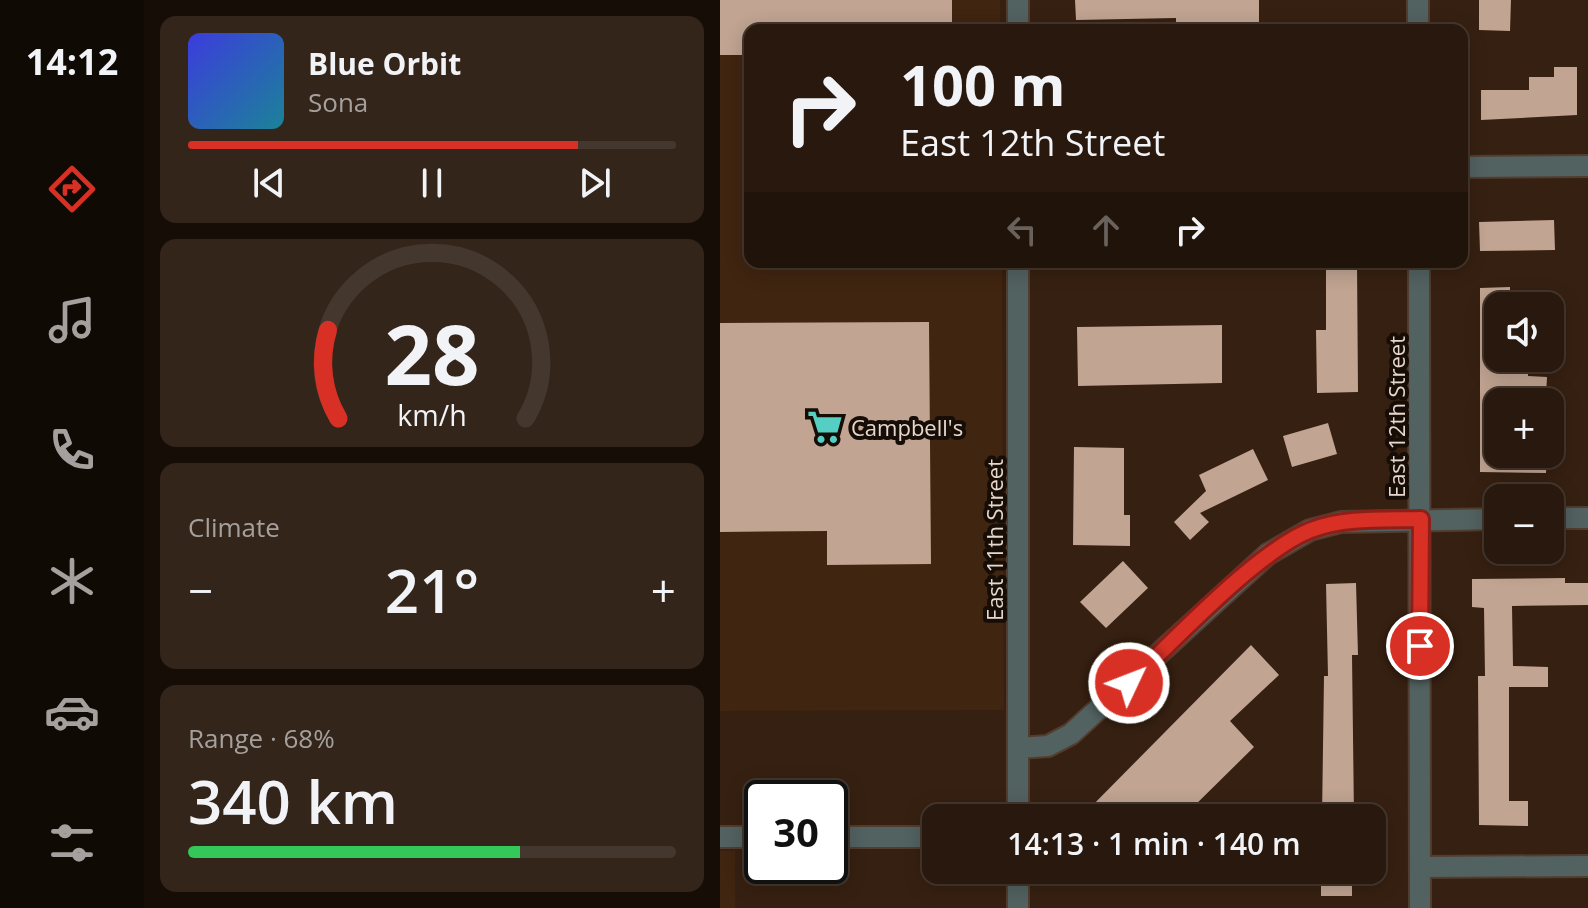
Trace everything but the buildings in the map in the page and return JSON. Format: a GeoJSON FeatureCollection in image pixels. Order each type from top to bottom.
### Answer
{"type":"FeatureCollection","features":[{"type":"Feature","properties":{"kind":"street"},"geometry":{"type":"LineString","coordinates":[[1018,0],[1018,24]]}},
{"type":"Feature","properties":{"kind":"street"},"geometry":{"type":"LineString","coordinates":[[1418,0],[1418,24]]}},
{"type":"Feature","properties":{"kind":"street"},"geometry":{"type":"LineString","coordinates":[[1468,167],[1588,166]]}},
{"type":"Feature","properties":{"kind":"street","name":"East 11th Street"},"geometry":{"type":"LineString","coordinates":[[1018,268],[1018,804]]}},
{"type":"Feature","properties":{"kind":"street","name":"East 12th Street"},"geometry":{"type":"LineString","coordinates":[[1419,268],[1420,908]]}},
{"type":"Feature","properties":{"kind":"street"},"geometry":{"type":"LineString","coordinates":[[1564,518],[1588,518]]}},
{"type":"Feature","properties":{"kind":"street"},"geometry":{"type":"LineString","coordinates":[[1018,748],[1048,746],[1071,734],[1268,554],[1310,530],[1341,522],[1484,519]]}},
{"type":"Feature","properties":{"kind":"street"},"geometry":{"type":"LineString","coordinates":[[720,837],[744,837]]}},
{"type":"Feature","properties":{"kind":"street"},"geometry":{"type":"LineString","coordinates":[[848,837],[922,837]]}},
{"type":"Feature","properties":{"kind":"street"},"geometry":{"type":"LineString","coordinates":[[1420,867],[1588,866]]}},
{"type":"Feature","properties":{"kind":"street"},"geometry":{"type":"LineString","coordinates":[[1018,884],[1018,908]]}},
{"type":"Feature","properties":{"kind":"shaded area"},"geometry":{"type":"Polygon","coordinates":[[[720,0],[1000,0],[1000,24],[744,24],[744,268],[1002,268],[1004,710],[720,711],[720,0]]]}},
{"type":"Feature","properties":{"kind":"shaded area"},"geometry":{"type":"Polygon","coordinates":[[[720,851],[735,851],[735,908],[720,908],[720,851]]]}},
{"type":"Feature","properties":{"kind":"place","name":"Campbell's"},"geometry":{"type":"Point","coordinates":[825,427]}},
{"type":"Feature","properties":{"kind":"route"},"geometry":{"type":"LineString","coordinates":[[1129,683],[1268,554],[1310,530],[1341,522],[1421,519],[1420,646]]}}]}
